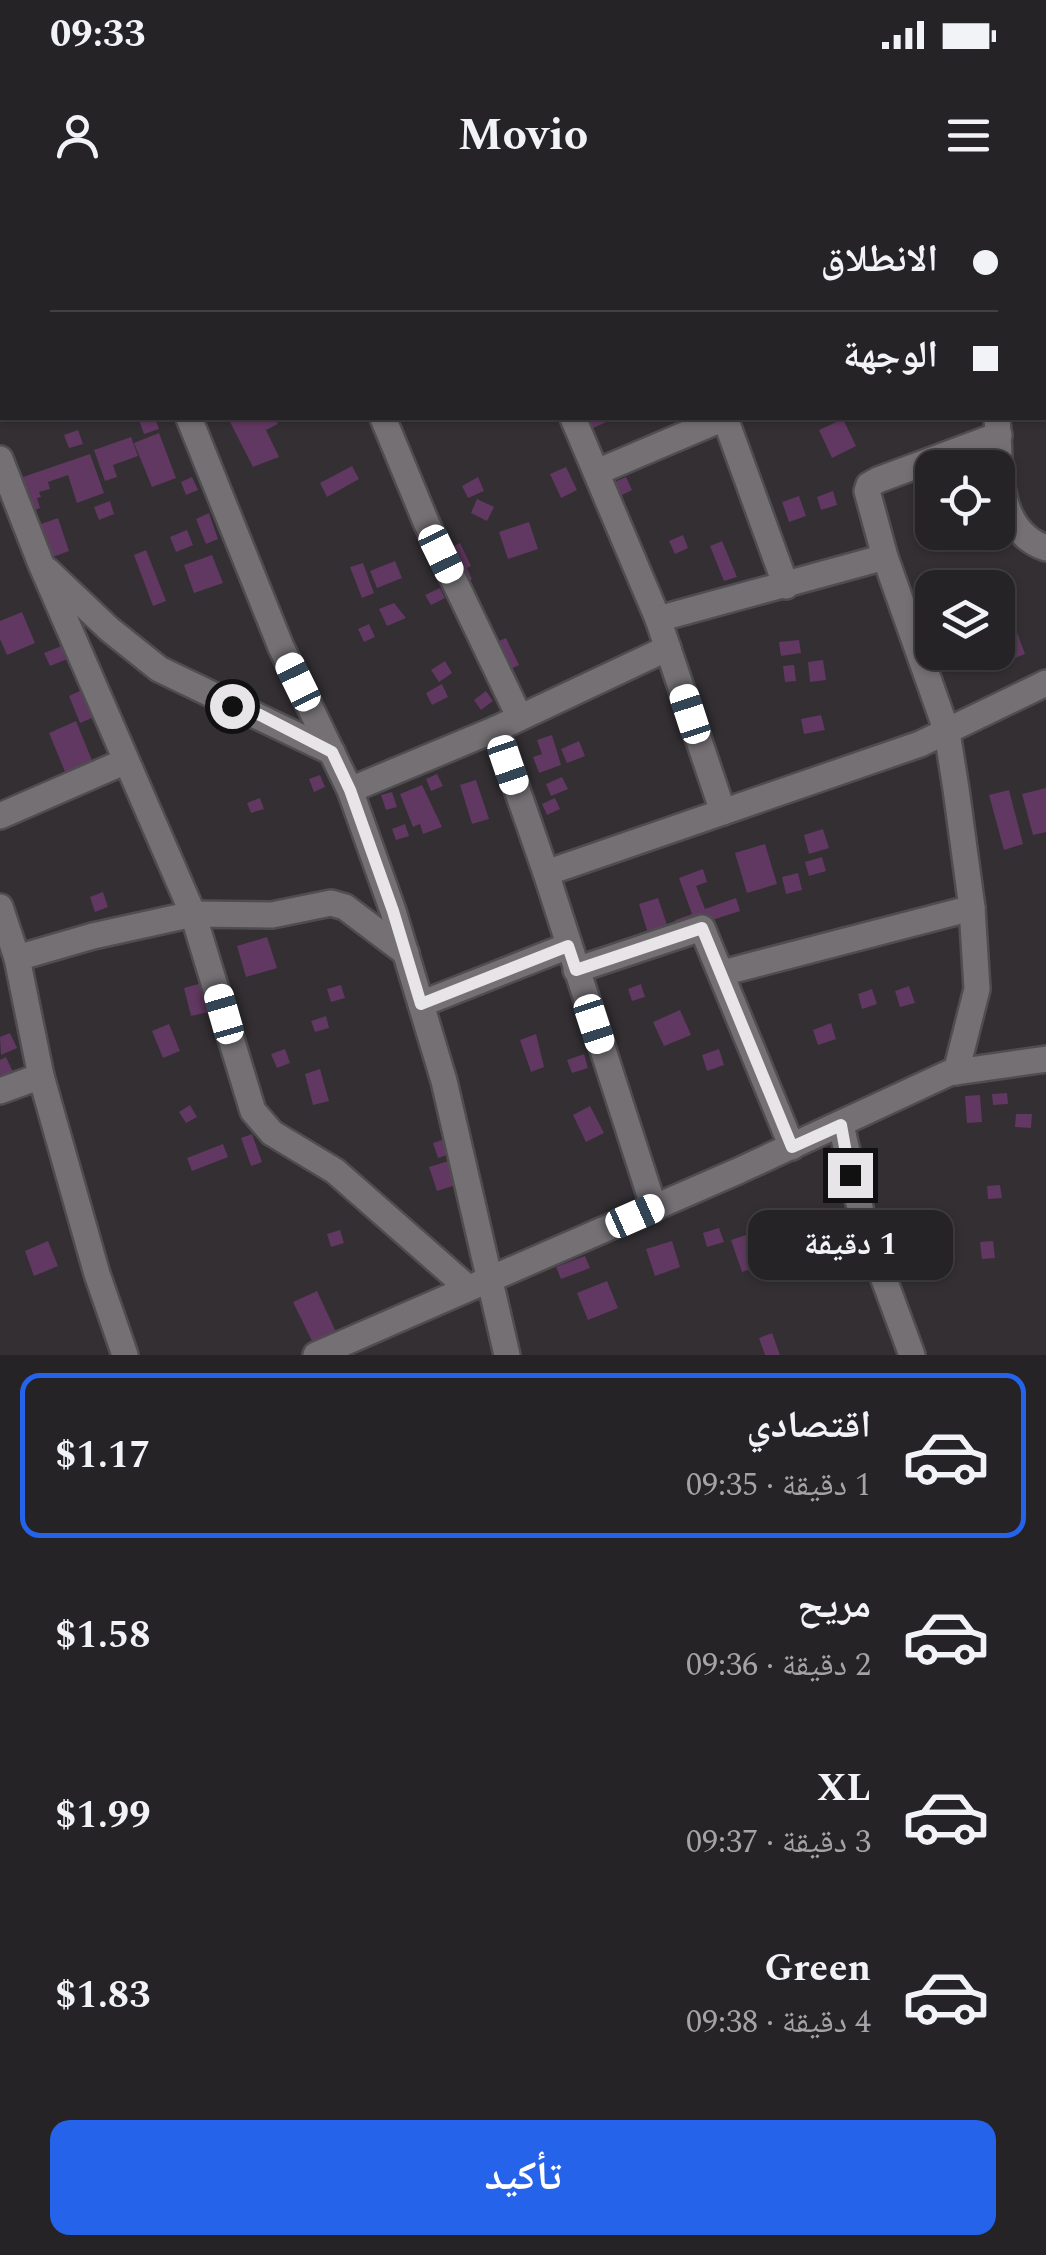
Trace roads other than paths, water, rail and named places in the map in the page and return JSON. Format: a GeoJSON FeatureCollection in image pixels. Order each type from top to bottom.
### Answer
{"type":"FeatureCollection","features":[{"type":"Feature","properties":{"kind":"street"},"geometry":{"type":"LineString","coordinates":[[191,420],[281,647],[350,790],[406,953],[444,1081],[480,1283],[507,1355]]}},
{"type":"Feature","properties":{"kind":"street"},"geometry":{"type":"LineString","coordinates":[[384,420],[426,522],[519,716]]}},
{"type":"Feature","properties":{"kind":"street"},"geometry":{"type":"LineString","coordinates":[[574,420],[658,620],[722,812]]}},
{"type":"Feature","properties":{"kind":"street"},"geometry":{"type":"LineString","coordinates":[[597,472],[719,420]]}},
{"type":"Feature","properties":{"kind":"street"},"geometry":{"type":"LineString","coordinates":[[725,420],[786,586]]}},
{"type":"Feature","properties":{"kind":"street"},"geometry":{"type":"LineString","coordinates":[[956,1072],[977,989],[972,908],[947,732],[885,557],[867,491],[869,486],[998,426],[1002,487],[1009,514],[1016,528],[1046,548]]}},
{"type":"Feature","properties":{"kind":"street"},"geometry":{"type":"LineString","coordinates":[[0,458],[40,564],[193,914],[252,1110],[260,1124],[334,1171],[480,1283]]}},
{"type":"Feature","properties":{"kind":"street"},"geometry":{"type":"LineString","coordinates":[[658,620],[885,557]]}},
{"type":"Feature","properties":{"kind":"street"},"geometry":{"type":"LineString","coordinates":[[40,564],[109,629],[159,669],[332,752]]}},
{"type":"Feature","properties":{"kind":"street"},"geometry":{"type":"LineString","coordinates":[[350,790],[496,729],[668,648]]}},
{"type":"Feature","properties":{"kind":"street"},"geometry":{"type":"LineString","coordinates":[[546,873],[947,732],[1046,683]]}},
{"type":"Feature","properties":{"kind":"street"},"geometry":{"type":"LineString","coordinates":[[496,729],[654,1208]]}},
{"type":"Feature","properties":{"kind":"street"},"geometry":{"type":"LineString","coordinates":[[0,816],[126,760]]}},
{"type":"Feature","properties":{"kind":"street"},"geometry":{"type":"LineString","coordinates":[[17,958],[193,914],[272,916],[337,904],[406,953]]}},
{"type":"Feature","properties":{"kind":"street"},"geometry":{"type":"LineString","coordinates":[[0,907],[17,958],[40,1076],[96,1274],[124,1355]]}},
{"type":"Feature","properties":{"kind":"street"},"geometry":{"type":"LineString","coordinates":[[722,973],[972,908]]}},
{"type":"Feature","properties":{"kind":"street"},"geometry":{"type":"LineString","coordinates":[[421,1004],[572,958],[700,928],[792,1147]]}},
{"type":"Feature","properties":{"kind":"street"},"geometry":{"type":"LineString","coordinates":[[316,1355],[369,1345],[480,1283],[841,1125],[909,1090],[956,1072],[1046,1059]]}},
{"type":"Feature","properties":{"kind":"street"},"geometry":{"type":"LineString","coordinates":[[0,1091],[40,1076]]}},
{"type":"Feature","properties":{"kind":"street"},"geometry":{"type":"LineString","coordinates":[[841,1125],[864,1225],[912,1355]]}}]}
